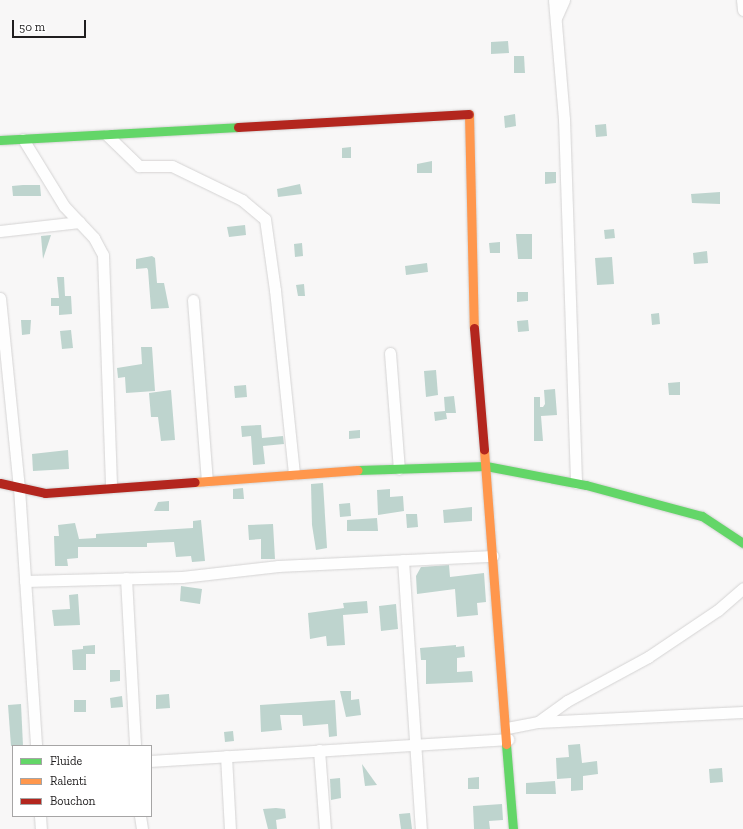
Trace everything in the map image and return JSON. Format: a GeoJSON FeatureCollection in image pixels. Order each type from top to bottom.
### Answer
{"type":"FeatureCollection","features":[{"type":"Feature","properties":{"kind":"street"},"geometry":{"type":"LineString","coordinates":[[554,0],[564,119],[576,483]]}},
{"type":"Feature","properties":{"kind":"street"},"geometry":{"type":"LineString","coordinates":[[556,18],[564,0]]}},
{"type":"Feature","properties":{"kind":"street"},"geometry":{"type":"LineString","coordinates":[[742,0],[743,10]]}},
{"type":"Feature","properties":{"kind":"street"},"geometry":{"type":"LineString","coordinates":[[0,140],[469,114],[473,311],[507,733],[513,829]]}},
{"type":"Feature","properties":{"kind":"street"},"geometry":{"type":"LineString","coordinates":[[107,134],[139,166],[172,166],[242,200],[265,219],[294,474]]}},
{"type":"Feature","properties":{"kind":"street"},"geometry":{"type":"LineString","coordinates":[[23,139],[64,206],[94,238],[103,255],[111,487]]}},
{"type":"Feature","properties":{"kind":"street"},"geometry":{"type":"LineString","coordinates":[[0,231],[79,222]]}},
{"type":"Feature","properties":{"kind":"street"},"geometry":{"type":"LineString","coordinates":[[0,298],[19,488],[36,745]]}},
{"type":"Feature","properties":{"kind":"street"},"geometry":{"type":"LineString","coordinates":[[193,300],[207,480]]}},
{"type":"Feature","properties":{"kind":"street"},"geometry":{"type":"LineString","coordinates":[[390,353],[399,469]]}},
{"type":"Feature","properties":{"kind":"street"},"geometry":{"type":"LineString","coordinates":[[0,482],[19,488],[45,493],[294,474],[486,466],[576,483],[702,516],[743,543]]}},
{"type":"Feature","properties":{"kind":"street"},"geometry":{"type":"LineString","coordinates":[[25,581],[182,577],[278,566],[493,556]]}},
{"type":"Feature","properties":{"kind":"street"},"geometry":{"type":"LineString","coordinates":[[403,560],[414,744],[421,829]]}},
{"type":"Feature","properties":{"kind":"street"},"geometry":{"type":"LineString","coordinates":[[126,578],[135,745]]}},
{"type":"Feature","properties":{"kind":"street"},"geometry":{"type":"LineString","coordinates":[[152,761],[414,744],[507,733],[538,722],[568,701],[648,657],[718,610],[743,588]]}},
{"type":"Feature","properties":{"kind":"street"},"geometry":{"type":"LineString","coordinates":[[538,722],[743,712]]}},
{"type":"Feature","properties":{"kind":"street"},"geometry":{"type":"LineString","coordinates":[[319,750],[325,829]]}},
{"type":"Feature","properties":{"kind":"street"},"geometry":{"type":"LineString","coordinates":[[226,756],[230,829]]}},
{"type":"Feature","properties":{"kind":"street"},"geometry":{"type":"LineString","coordinates":[[40,817],[41,829]]}},
{"type":"Feature","properties":{"kind":"street"},"geometry":{"type":"LineString","coordinates":[[140,817],[142,829]]}},
{"type":"Feature","properties":{"kind":"building"},"geometry":{"type":"Polygon","coordinates":[[[508,41],[509,53],[491,54],[491,42],[508,41]]]}},
{"type":"Feature","properties":{"kind":"building"},"geometry":{"type":"Polygon","coordinates":[[[514,56],[524,56],[525,73],[514,73],[514,56]]]}},
{"type":"Feature","properties":{"kind":"building"},"geometry":{"type":"Polygon","coordinates":[[[515,114],[516,126],[505,128],[504,116],[515,114]]]}},
{"type":"Feature","properties":{"kind":"building"},"geometry":{"type":"Polygon","coordinates":[[[606,124],[607,136],[596,137],[595,125],[606,124]]]}},
{"type":"Feature","properties":{"kind":"building"},"geometry":{"type":"Polygon","coordinates":[[[351,147],[351,158],[342,158],[342,148],[351,147]]]}},
{"type":"Feature","properties":{"kind":"building"},"geometry":{"type":"Polygon","coordinates":[[[432,161],[432,173],[417,173],[417,164],[432,161]]]}},
{"type":"Feature","properties":{"kind":"building"},"geometry":{"type":"Polygon","coordinates":[[[545,172],[556,172],[556,183],[545,184],[545,172]]]}},
{"type":"Feature","properties":{"kind":"building"},"geometry":{"type":"Polygon","coordinates":[[[300,184],[302,194],[278,197],[277,189],[300,184]]]}},
{"type":"Feature","properties":{"kind":"building"},"geometry":{"type":"Polygon","coordinates":[[[40,185],[41,196],[13,196],[12,186],[40,185]]]}},
{"type":"Feature","properties":{"kind":"building"},"geometry":{"type":"Polygon","coordinates":[[[720,192],[720,204],[692,203],[691,194],[720,192]]]}},
{"type":"Feature","properties":{"kind":"building"},"geometry":{"type":"Polygon","coordinates":[[[245,225],[246,235],[229,237],[227,227],[245,225]]]}},
{"type":"Feature","properties":{"kind":"building"},"geometry":{"type":"Polygon","coordinates":[[[614,229],[615,238],[605,239],[604,230],[614,229]]]}},
{"type":"Feature","properties":{"kind":"building"},"geometry":{"type":"Polygon","coordinates":[[[516,234],[532,234],[532,259],[518,259],[516,234]]]}},
{"type":"Feature","properties":{"kind":"building"},"geometry":{"type":"Polygon","coordinates":[[[51,235],[43,259],[41,236],[51,235]]]}},
{"type":"Feature","properties":{"kind":"building"},"geometry":{"type":"Polygon","coordinates":[[[500,242],[500,253],[490,253],[489,243],[500,242]]]}},
{"type":"Feature","properties":{"kind":"building"},"geometry":{"type":"Polygon","coordinates":[[[302,243],[303,256],[295,257],[294,244],[302,243]]]}},
{"type":"Feature","properties":{"kind":"building"},"geometry":{"type":"Polygon","coordinates":[[[707,251],[708,263],[694,264],[693,253],[707,251]]]}},
{"type":"Feature","properties":{"kind":"building"},"geometry":{"type":"Polygon","coordinates":[[[152,256],[155,258],[157,283],[164,283],[169,308],[151,309],[148,270],[147,268],[136,269],[136,259],[152,256]]]}},
{"type":"Feature","properties":{"kind":"building"},"geometry":{"type":"Polygon","coordinates":[[[612,257],[614,284],[597,285],[595,258],[612,257]]]}},
{"type":"Feature","properties":{"kind":"building"},"geometry":{"type":"Polygon","coordinates":[[[427,263],[428,272],[406,275],[405,266],[427,263]]]}},
{"type":"Feature","properties":{"kind":"building"},"geometry":{"type":"Polygon","coordinates":[[[57,277],[64,277],[65,296],[71,296],[72,314],[59,315],[59,306],[51,306],[51,298],[59,298],[57,277]]]}},
{"type":"Feature","properties":{"kind":"building"},"geometry":{"type":"Polygon","coordinates":[[[304,284],[305,296],[298,296],[296,285],[304,284]]]}},
{"type":"Feature","properties":{"kind":"building"},"geometry":{"type":"Polygon","coordinates":[[[517,292],[528,292],[528,301],[517,302],[517,292]]]}},
{"type":"Feature","properties":{"kind":"building"},"geometry":{"type":"Polygon","coordinates":[[[659,313],[660,324],[652,325],[651,314],[659,313]]]}},
{"type":"Feature","properties":{"kind":"building"},"geometry":{"type":"Polygon","coordinates":[[[21,320],[31,320],[30,334],[22,335],[21,320]]]}},
{"type":"Feature","properties":{"kind":"building"},"geometry":{"type":"Polygon","coordinates":[[[528,320],[529,331],[518,332],[517,321],[528,320]]]}},
{"type":"Feature","properties":{"kind":"building"},"geometry":{"type":"Polygon","coordinates":[[[71,330],[73,348],[62,349],[60,331],[71,330]]]}},
{"type":"Feature","properties":{"kind":"building"},"geometry":{"type":"Polygon","coordinates":[[[141,347],[152,347],[155,391],[126,393],[125,377],[118,378],[117,368],[142,364],[141,347]]]}},
{"type":"Feature","properties":{"kind":"building"},"geometry":{"type":"Polygon","coordinates":[[[436,370],[438,395],[426,397],[424,371],[436,370]]]}},
{"type":"Feature","properties":{"kind":"building"},"geometry":{"type":"Polygon","coordinates":[[[680,382],[680,395],[669,395],[668,383],[680,382]]]}},
{"type":"Feature","properties":{"kind":"building"},"geometry":{"type":"Polygon","coordinates":[[[246,385],[247,397],[235,398],[234,386],[246,385]]]}},
{"type":"Feature","properties":{"kind":"building"},"geometry":{"type":"Polygon","coordinates":[[[555,389],[557,415],[541,416],[543,441],[534,441],[534,397],[540,397],[540,407],[543,407],[545,404],[544,390],[555,389]]]}},
{"type":"Feature","properties":{"kind":"building"},"geometry":{"type":"Polygon","coordinates":[[[171,390],[175,440],[161,441],[158,417],[151,417],[149,393],[171,390]]]}},
{"type":"Feature","properties":{"kind":"building"},"geometry":{"type":"Polygon","coordinates":[[[454,396],[456,413],[446,413],[447,419],[435,421],[434,412],[445,411],[444,397],[454,396]]]}},
{"type":"Feature","properties":{"kind":"building"},"geometry":{"type":"Polygon","coordinates":[[[261,425],[262,438],[283,436],[284,444],[263,446],[265,464],[253,465],[251,436],[242,437],[241,426],[261,425]]]}},
{"type":"Feature","properties":{"kind":"building"},"geometry":{"type":"Polygon","coordinates":[[[360,430],[360,438],[349,439],[349,431],[360,430]]]}},
{"type":"Feature","properties":{"kind":"building"},"geometry":{"type":"Polygon","coordinates":[[[68,450],[69,469],[33,471],[32,454],[68,450]]]}},
{"type":"Feature","properties":{"kind":"building"},"geometry":{"type":"Polygon","coordinates":[[[323,483],[327,548],[316,550],[312,525],[311,484],[323,483]]]}},
{"type":"Feature","properties":{"kind":"building"},"geometry":{"type":"Polygon","coordinates":[[[243,488],[244,499],[233,499],[233,489],[243,488]]]}},
{"type":"Feature","properties":{"kind":"building"},"geometry":{"type":"Polygon","coordinates":[[[390,489],[390,497],[403,496],[404,511],[378,515],[377,490],[390,489]]]}},
{"type":"Feature","properties":{"kind":"building"},"geometry":{"type":"Polygon","coordinates":[[[169,501],[169,511],[154,511],[158,502],[169,501]]]}},
{"type":"Feature","properties":{"kind":"building"},"geometry":{"type":"Polygon","coordinates":[[[350,503],[351,516],[340,517],[339,504],[350,503]]]}},
{"type":"Feature","properties":{"kind":"building"},"geometry":{"type":"Polygon","coordinates":[[[472,507],[472,521],[444,523],[443,510],[472,507]]]}},
{"type":"Feature","properties":{"kind":"building"},"geometry":{"type":"Polygon","coordinates":[[[406,514],[417,514],[418,527],[407,528],[406,514]]]}},
{"type":"Feature","properties":{"kind":"building"},"geometry":{"type":"Polygon","coordinates":[[[377,518],[378,531],[347,531],[347,520],[377,518]]]}},
{"type":"Feature","properties":{"kind":"building"},"geometry":{"type":"Polygon","coordinates":[[[201,520],[205,561],[192,562],[191,556],[176,557],[174,542],[147,543],[147,547],[78,547],[78,558],[67,559],[68,566],[55,566],[54,536],[59,536],[58,525],[75,523],[79,539],[96,538],[96,534],[193,528],[193,521],[201,520]]]}},
{"type":"Feature","properties":{"kind":"building"},"geometry":{"type":"Polygon","coordinates":[[[273,524],[275,559],[261,559],[261,539],[249,540],[248,525],[273,524]]]}},
{"type":"Feature","properties":{"kind":"building"},"geometry":{"type":"Polygon","coordinates":[[[449,565],[450,577],[484,573],[486,602],[477,603],[478,615],[457,617],[455,589],[417,594],[416,576],[421,567],[449,565]]]}},
{"type":"Feature","properties":{"kind":"building"},"geometry":{"type":"Polygon","coordinates":[[[181,586],[202,589],[200,604],[180,601],[181,586]]]}},
{"type":"Feature","properties":{"kind":"building"},"geometry":{"type":"Polygon","coordinates":[[[78,594],[80,625],[54,626],[52,610],[70,609],[69,595],[78,594]]]}},
{"type":"Feature","properties":{"kind":"building"},"geometry":{"type":"Polygon","coordinates":[[[367,601],[368,613],[343,615],[345,645],[327,646],[326,636],[310,639],[308,613],[344,608],[343,603],[367,601]]]}},
{"type":"Feature","properties":{"kind":"building"},"geometry":{"type":"Polygon","coordinates":[[[396,604],[398,629],[381,631],[379,606],[396,604]]]}},
{"type":"Feature","properties":{"kind":"building"},"geometry":{"type":"Polygon","coordinates":[[[95,645],[95,654],[86,654],[86,670],[73,670],[72,650],[83,649],[83,646],[95,645]]]}},
{"type":"Feature","properties":{"kind":"building"},"geometry":{"type":"Polygon","coordinates":[[[456,645],[456,647],[464,646],[465,657],[457,658],[457,672],[472,671],[473,682],[426,684],[426,660],[421,660],[420,648],[456,645]]]}},
{"type":"Feature","properties":{"kind":"building"},"geometry":{"type":"Polygon","coordinates":[[[110,670],[120,670],[120,681],[110,682],[110,670]]]}},
{"type":"Feature","properties":{"kind":"building"},"geometry":{"type":"Polygon","coordinates":[[[340,691],[351,691],[351,700],[359,699],[361,715],[346,717],[340,691]]]}},
{"type":"Feature","properties":{"kind":"building"},"geometry":{"type":"Polygon","coordinates":[[[169,694],[170,708],[156,709],[156,695],[169,694]]]}},
{"type":"Feature","properties":{"kind":"building"},"geometry":{"type":"Polygon","coordinates":[[[122,696],[123,707],[111,708],[110,698],[122,696]]]}},
{"type":"Feature","properties":{"kind":"building"},"geometry":{"type":"Polygon","coordinates":[[[74,700],[86,700],[86,712],[74,712],[74,700]]]}},
{"type":"Feature","properties":{"kind":"building"},"geometry":{"type":"Polygon","coordinates":[[[335,700],[337,736],[329,737],[328,724],[303,726],[302,715],[280,715],[282,730],[261,732],[260,705],[335,700]]]}},
{"type":"Feature","properties":{"kind":"building"},"geometry":{"type":"Polygon","coordinates":[[[21,704],[23,745],[11,746],[8,705],[21,704]]]}},
{"type":"Feature","properties":{"kind":"building"},"geometry":{"type":"Polygon","coordinates":[[[233,731],[234,741],[225,742],[224,732],[233,731]]]}},
{"type":"Feature","properties":{"kind":"building"},"geometry":{"type":"Polygon","coordinates":[[[580,744],[582,763],[597,761],[598,774],[583,776],[583,790],[571,791],[571,778],[557,779],[556,758],[569,757],[568,745],[580,744]]]}},
{"type":"Feature","properties":{"kind":"building"},"geometry":{"type":"Polygon","coordinates":[[[362,764],[377,785],[365,786],[362,764]]]}},
{"type":"Feature","properties":{"kind":"building"},"geometry":{"type":"Polygon","coordinates":[[[722,768],[723,782],[710,783],[709,769],[722,768]]]}},
{"type":"Feature","properties":{"kind":"building"},"geometry":{"type":"Polygon","coordinates":[[[479,777],[479,789],[468,789],[468,778],[479,777]]]}},
{"type":"Feature","properties":{"kind":"building"},"geometry":{"type":"Polygon","coordinates":[[[340,778],[341,798],[331,800],[330,779],[340,778]]]}},
{"type":"Feature","properties":{"kind":"building"},"geometry":{"type":"Polygon","coordinates":[[[555,781],[556,794],[526,794],[526,783],[555,781]]]}},
{"type":"Feature","properties":{"kind":"building"},"geometry":{"type":"Polygon","coordinates":[[[502,804],[503,820],[489,821],[490,829],[474,829],[473,806],[502,804]]]}},
{"type":"Feature","properties":{"kind":"building"},"geometry":{"type":"Polygon","coordinates":[[[263,809],[285,809],[286,818],[276,820],[277,829],[268,829],[263,809]]]}},
{"type":"Feature","properties":{"kind":"building"},"geometry":{"type":"Polygon","coordinates":[[[410,813],[412,829],[401,829],[399,814],[410,813]]]}},
{"type":"Feature","properties":{"kind":"traffic: fast"},"geometry":{"type":"LineString","coordinates":[[0,140],[238,127]]}},
{"type":"Feature","properties":{"kind":"traffic: fast"},"geometry":{"type":"LineString","coordinates":[[358,470],[486,466],[586,485],[702,516],[743,543]]}},
{"type":"Feature","properties":{"kind":"traffic: fast"},"geometry":{"type":"LineString","coordinates":[[506,744],[513,829]]}},
{"type":"Feature","properties":{"kind":"traffic: slow"},"geometry":{"type":"LineString","coordinates":[[469,114],[474,328]]}},
{"type":"Feature","properties":{"kind":"traffic: slow"},"geometry":{"type":"LineString","coordinates":[[484,450],[506,744]]}},
{"type":"Feature","properties":{"kind":"traffic: slow"},"geometry":{"type":"LineString","coordinates":[[195,482],[358,470]]}},
{"type":"Feature","properties":{"kind":"traffic: jam"},"geometry":{"type":"LineString","coordinates":[[238,127],[469,114]]}},
{"type":"Feature","properties":{"kind":"traffic: jam"},"geometry":{"type":"LineString","coordinates":[[474,328],[484,450]]}},
{"type":"Feature","properties":{"kind":"traffic: jam"},"geometry":{"type":"LineString","coordinates":[[0,483],[45,493],[195,482]]}}]}
